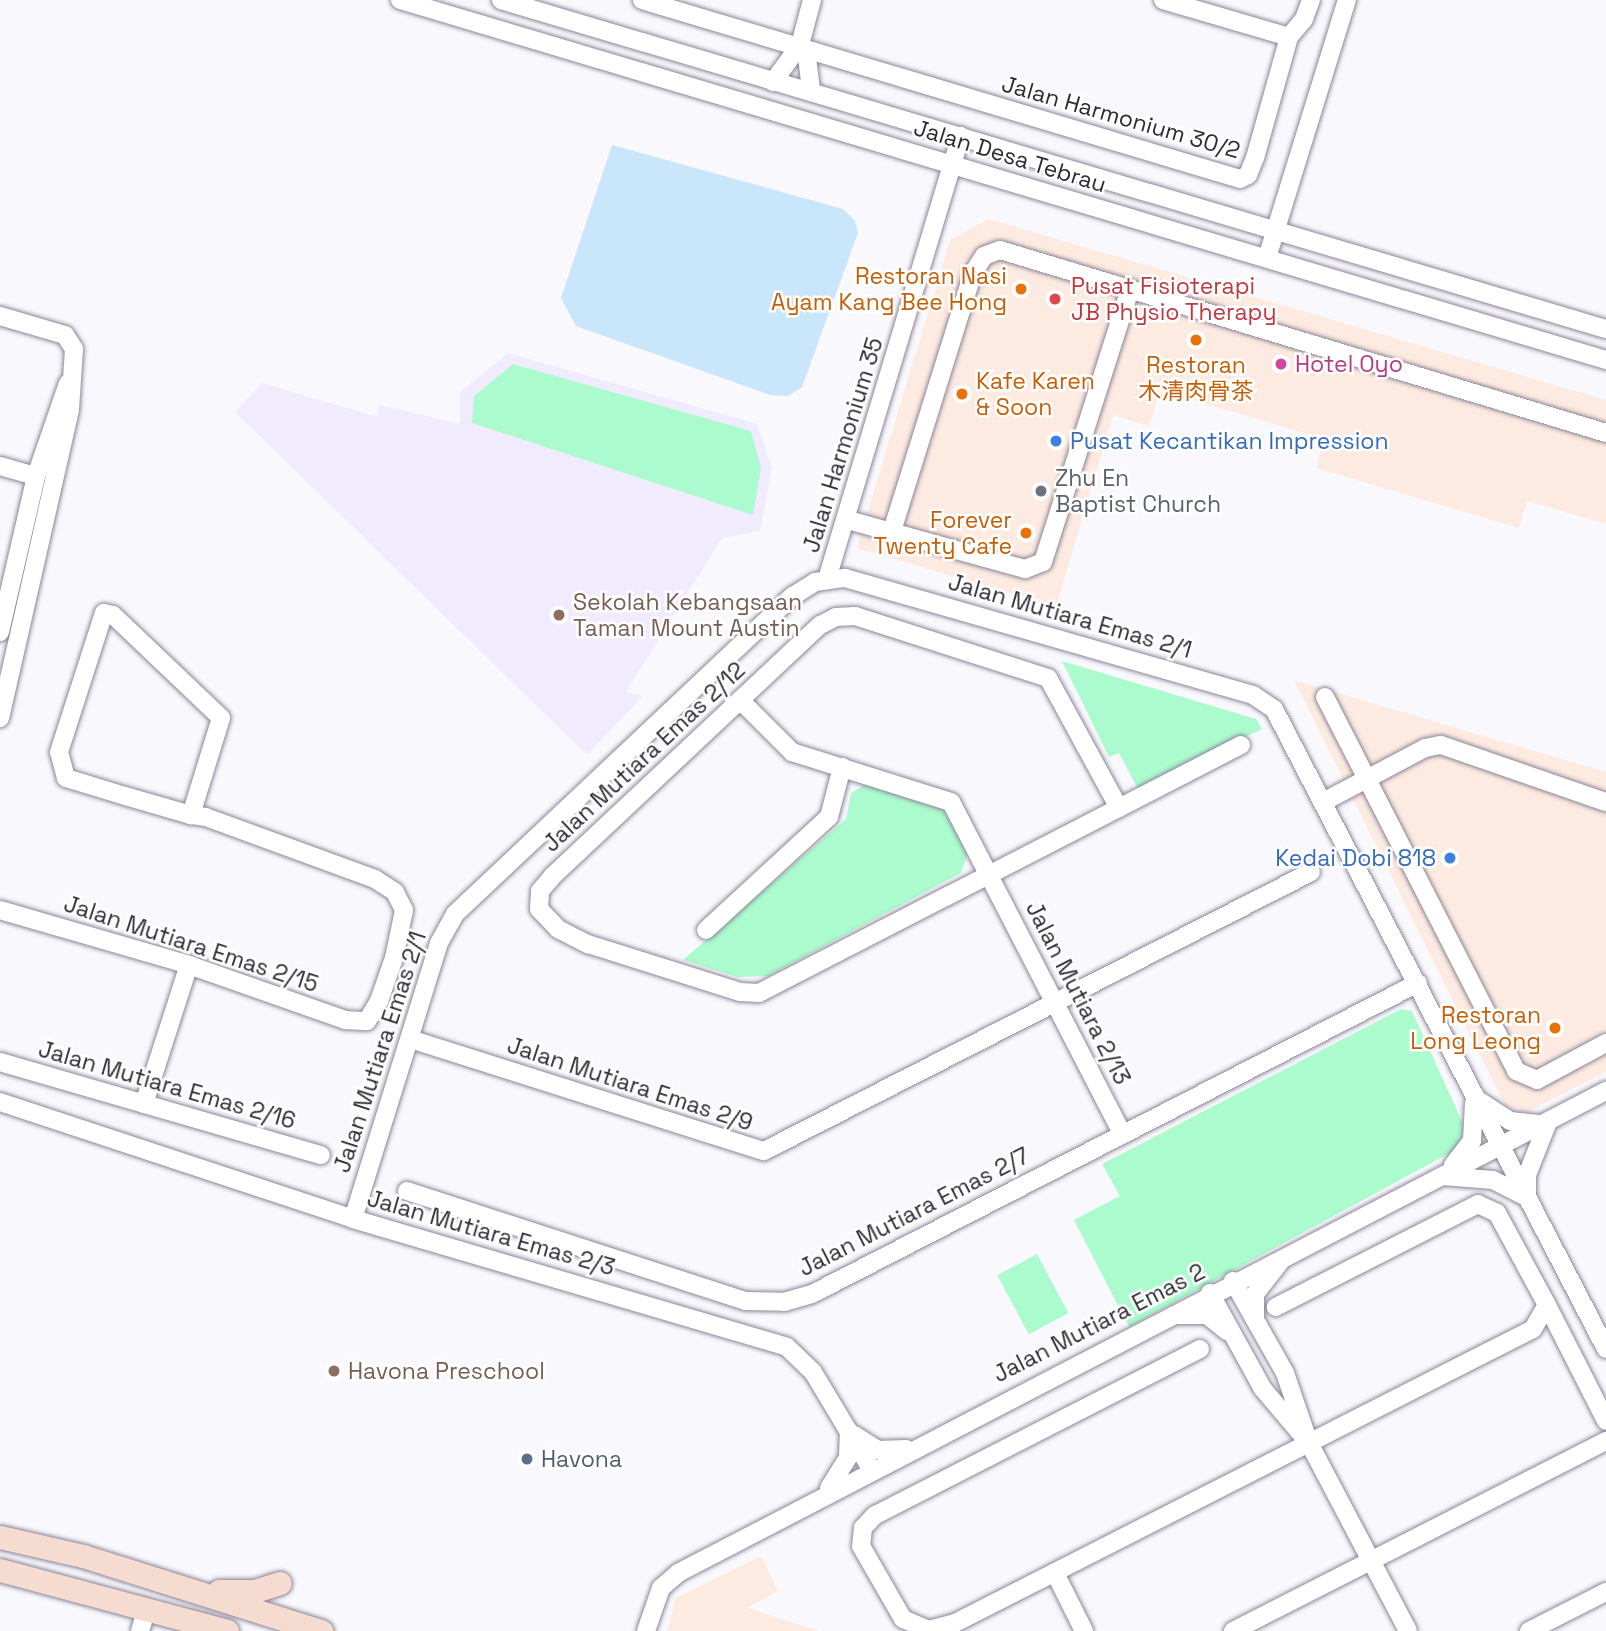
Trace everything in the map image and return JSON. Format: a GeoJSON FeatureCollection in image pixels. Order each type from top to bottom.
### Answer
{"type":"FeatureCollection","features":[{"type":"Feature","properties":{"kind":"main road"},"geometry":{"type":"LineString","coordinates":[[0,1537],[83,1556],[191,1590],[272,1623],[321,1631]]}},
{"type":"Feature","properties":{"kind":"main road"},"geometry":{"type":"LineString","coordinates":[[0,1570],[227,1631]]}},
{"type":"Feature","properties":{"kind":"main road"},"geometry":{"type":"LineString","coordinates":[[191,1590],[242,1592],[280,1583]]}},
{"type":"Feature","properties":{"kind":"street","name":"Jalan Desa Tebrau"},"geometry":{"type":"LineString","coordinates":[[400,0],[1606,359]]}},
{"type":"Feature","properties":{"kind":"street","name":"Jalan Desa Tebrau"},"geometry":{"type":"LineString","coordinates":[[501,0],[1606,329]]}},
{"type":"Feature","properties":{"kind":"street"},"geometry":{"type":"LineString","coordinates":[[642,0],[800,45],[807,57],[811,92]]}},
{"type":"Feature","properties":{"kind":"street"},"geometry":{"type":"LineString","coordinates":[[773,82],[800,45],[813,0]]}},
{"type":"Feature","properties":{"kind":"street"},"geometry":{"type":"LineString","coordinates":[[1163,0],[1289,37]]}},
{"type":"Feature","properties":{"kind":"street","name":"Jalan Harmonium 30/2"},"geometry":{"type":"LineString","coordinates":[[800,45],[1240,179],[1248,176],[1255,158],[1289,37],[1304,19],[1311,0]]}},
{"type":"Feature","properties":{"kind":"street"},"geometry":{"type":"LineString","coordinates":[[1268,258],[1347,0]]}},
{"type":"Feature","properties":{"kind":"street","name":"Jalan Harmonium 35"},"geometry":{"type":"LineString","coordinates":[[827,579],[848,520],[961,136]]}},
{"type":"Feature","properties":{"kind":"street"},"geometry":{"type":"LineString","coordinates":[[892,531],[973,273],[984,256],[1000,250],[1606,433]]}},
{"type":"Feature","properties":{"kind":"street"},"geometry":{"type":"LineString","coordinates":[[848,520],[1025,569],[1043,562],[1130,289]]}},
{"type":"Feature","properties":{"kind":"street"},"geometry":{"type":"LineString","coordinates":[[0,316],[65,335],[74,349],[70,410],[0,718]]}},
{"type":"Feature","properties":{"kind":"street"},"geometry":{"type":"LineString","coordinates":[[1,622],[49,428],[72,371]]}},
{"type":"Feature","properties":{"kind":"street"},"geometry":{"type":"LineString","coordinates":[[0,466],[36,476]]}},
{"type":"Feature","properties":{"kind":"street","name":"Jalan Mutiara Emas 2/1"},"geometry":{"type":"LineString","coordinates":[[353,1219],[439,943],[465,902],[793,596],[827,579],[861,580],[1253,695],[1283,719],[1473,1096],[1606,1349]]}},
{"type":"Feature","properties":{"kind":"street"},"geometry":{"type":"LineString","coordinates":[[104,613],[113,615],[215,710],[221,725],[191,815],[66,778],[60,766],[59,752],[104,613]]}},
{"type":"Feature","properties":{"kind":"street","name":"Jalan Mutiara Emas 2/12"},"geometry":{"type":"LineString","coordinates":[[990,874],[771,989],[753,994],[588,944],[558,929],[539,909],[545,883],[820,625],[836,617],[855,616],[1048,678],[1119,808]]}},
{"type":"Feature","properties":{"kind":"street"},"geometry":{"type":"LineString","coordinates":[[1325,697],[1516,1070],[1537,1080],[1606,1043]]}},
{"type":"Feature","properties":{"kind":"street","name":"Jalan Mutiara 2/13"},"geometry":{"type":"LineString","coordinates":[[740,700],[792,751],[948,800],[990,874],[1122,1133]]}},
{"type":"Feature","properties":{"kind":"street"},"geometry":{"type":"LineString","coordinates":[[990,874],[1241,745]]}},
{"type":"Feature","properties":{"kind":"street"},"geometry":{"type":"LineString","coordinates":[[1325,801],[1425,748],[1441,745],[1606,802]]}},
{"type":"Feature","properties":{"kind":"street"},"geometry":{"type":"LineString","coordinates":[[706,930],[829,817],[842,767]]}},
{"type":"Feature","properties":{"kind":"street","name":"Jalan Mutiara Emas 2/15"},"geometry":{"type":"LineString","coordinates":[[0,911],[189,965],[345,1020],[367,1021],[379,1002],[394,958],[404,910],[395,892],[375,879],[191,815]]}},
{"type":"Feature","properties":{"kind":"street","name":"Jalan Mutiara Emas 2/9"},"geometry":{"type":"LineString","coordinates":[[410,1039],[764,1151],[1056,1005],[1311,872]]}},
{"type":"Feature","properties":{"kind":"street"},"geometry":{"type":"LineString","coordinates":[[144,1104],[189,965]]}},
{"type":"Feature","properties":{"kind":"street","name":"Jalan Mutiara Emas 2/7"},"geometry":{"type":"LineString","coordinates":[[407,1191],[745,1301],[773,1304],[812,1294],[1418,983]]}},
{"type":"Feature","properties":{"kind":"street","name":"Jalan Mutiara Emas 2/16"},"geometry":{"type":"LineString","coordinates":[[0,1062],[321,1155]]}},
{"type":"Feature","properties":{"kind":"street","name":"Jalan Mutiara Emas 2"},"geometry":{"type":"LineString","coordinates":[[646,1631],[657,1598],[668,1580],[871,1469],[1606,1091]]}},
{"type":"Feature","properties":{"kind":"street"},"geometry":{"type":"LineString","coordinates":[[1473,1096],[1510,1121],[1536,1126],[1548,1122]]}},
{"type":"Feature","properties":{"kind":"street"},"geometry":{"type":"LineString","coordinates":[[1440,1176],[1465,1156],[1472,1142],[1473,1096]]}},
{"type":"Feature","properties":{"kind":"street","name":"Jalan Mutiara Emas 2/3"},"geometry":{"type":"LineString","coordinates":[[0,1102],[353,1219],[787,1347],[813,1372],[871,1469]]}},
{"type":"Feature","properties":{"kind":"street"},"geometry":{"type":"LineString","coordinates":[[1440,1176],[1493,1180],[1527,1197],[1527,1175],[1548,1122]]}},
{"type":"Feature","properties":{"kind":"street"},"geometry":{"type":"LineString","coordinates":[[1276,1307],[1478,1204],[1497,1213],[1606,1421]]}},
{"type":"Feature","properties":{"kind":"street"},"geometry":{"type":"LineString","coordinates":[[1257,1324],[1255,1294],[1278,1263],[1300,1248]]}},
{"type":"Feature","properties":{"kind":"street"},"geometry":{"type":"LineString","coordinates":[[1233,1281],[1285,1373],[1309,1443],[1408,1631]]}},
{"type":"Feature","properties":{"kind":"street"},"geometry":{"type":"LineString","coordinates":[[1210,1293],[1263,1389],[1309,1443]]}},
{"type":"Feature","properties":{"kind":"street"},"geometry":{"type":"LineString","coordinates":[[1200,1349],[875,1515],[863,1528],[862,1545],[903,1619],[914,1627],[929,1630],[955,1623],[1533,1329],[1546,1305]]}},
{"type":"Feature","properties":{"kind":"street"},"geometry":{"type":"LineString","coordinates":[[1152,1324],[1180,1313],[1206,1315],[1235,1338]]}},
{"type":"Feature","properties":{"kind":"street"},"geometry":{"type":"LineString","coordinates":[[849,1431],[878,1450],[912,1448]]}},
{"type":"Feature","properties":{"kind":"street"},"geometry":{"type":"LineString","coordinates":[[822,1496],[848,1457],[849,1431]]}},
{"type":"Feature","properties":{"kind":"street"},"geometry":{"type":"LineString","coordinates":[[1233,1631],[1606,1441]]}},
{"type":"Feature","properties":{"kind":"street"},"geometry":{"type":"LineString","coordinates":[[1055,1573],[1084,1631]]}},
{"type":"Feature","properties":{"kind":"street"},"geometry":{"type":"LineString","coordinates":[[1529,1631],[1606,1591]]}},
{"type":"Feature","properties":{"kind":"street"},"geometry":{"type":"LineString","coordinates":[[140,1631],[147,1608]]}},
{"type":"Feature","properties":{"kind":"shaded area"},"geometry":{"type":"Polygon","coordinates":[[[989,219],[1606,400],[1606,524],[1527,501],[1519,528],[1316,468],[1324,439],[1160,390],[1149,426],[1113,415],[1056,607],[857,548],[950,240],[989,219]]]}},
{"type":"Feature","properties":{"kind":"shaded area","name":"Sekolah Kebangsaan Taman Mount Austin"},"geometry":{"type":"Polygon","coordinates":[[[508,353],[757,424],[772,468],[760,531],[722,538],[626,692],[643,696],[587,755],[235,412],[262,383],[377,417],[380,405],[460,424],[460,392],[508,353]]]}},
{"type":"Feature","properties":{"kind":"shaded area"},"geometry":{"type":"Polygon","coordinates":[[[1294,680],[1606,772],[1606,1072],[1525,1113],[1505,1105],[1294,680]]]}},
{"type":"Feature","properties":{"kind":"shaded area"},"geometry":{"type":"Polygon","coordinates":[[[761,1556],[778,1591],[747,1608],[819,1631],[667,1631],[676,1598],[761,1556]]]}},
{"type":"Feature","properties":{"kind":"green space"},"geometry":{"type":"Polygon","coordinates":[[[513,364],[751,431],[761,468],[753,515],[472,423],[474,396],[513,364]]]}},
{"type":"Feature","properties":{"kind":"green space"},"geometry":{"type":"Polygon","coordinates":[[[1062,661],[1256,719],[1262,729],[1138,789],[1119,753],[1109,757],[1062,661]]]}},
{"type":"Feature","properties":{"kind":"green space"},"geometry":{"type":"Polygon","coordinates":[[[868,783],[941,806],[968,854],[961,873],[768,976],[737,977],[683,960],[846,819],[851,793],[868,783]]]}},
{"type":"Feature","properties":{"kind":"green space"},"geometry":{"type":"Polygon","coordinates":[[[1401,1009],[1412,1011],[1465,1128],[1457,1149],[1129,1327],[1074,1220],[1120,1196],[1102,1164],[1401,1009]]]}},
{"type":"Feature","properties":{"kind":"green space"},"geometry":{"type":"Polygon","coordinates":[[[1037,1254],[1068,1313],[1029,1334],[997,1275],[1037,1254]]]}},
{"type":"Feature","properties":{"kind":"water"},"geometry":{"type":"Polygon","coordinates":[[[612,145],[843,209],[855,221],[858,233],[802,387],[788,396],[770,395],[576,326],[561,298],[612,145]]]}},
{"type":"Feature","properties":{"kind":"place","name":"Restoran Nasi Ayam Kang Bee Hong"},"geometry":{"type":"Point","coordinates":[1021,289]}},
{"type":"Feature","properties":{"kind":"place","name":"Pusat Fisioterapi JB Physio Therapy"},"geometry":{"type":"Point","coordinates":[1055,299]}},
{"type":"Feature","properties":{"kind":"place","name":"Restoran 木清肉骨茶"},"geometry":{"type":"Point","coordinates":[1196,340]}},
{"type":"Feature","properties":{"kind":"place","name":"Hotel Oyo"},"geometry":{"type":"Point","coordinates":[1281,364]}},
{"type":"Feature","properties":{"kind":"place","name":"Kafe Karen & Soon"},"geometry":{"type":"Point","coordinates":[962,394]}},
{"type":"Feature","properties":{"kind":"place","name":"Pusat Kecantikan Impression"},"geometry":{"type":"Point","coordinates":[1056,441]}},
{"type":"Feature","properties":{"kind":"place","name":"Zhu En Baptist Church"},"geometry":{"type":"Point","coordinates":[1041,491]}},
{"type":"Feature","properties":{"kind":"place","name":"Forever Twenty Cafe"},"geometry":{"type":"Point","coordinates":[1026,533]}},
{"type":"Feature","properties":{"kind":"place","name":"Sekolah Kebangsaan Taman Mount Austin"},"geometry":{"type":"Point","coordinates":[559,615]}},
{"type":"Feature","properties":{"kind":"place","name":"Kedai Dobi 818"},"geometry":{"type":"Point","coordinates":[1450,858]}},
{"type":"Feature","properties":{"kind":"place","name":"Restoran Long Leong"},"geometry":{"type":"Point","coordinates":[1555,1028]}},
{"type":"Feature","properties":{"kind":"place","name":"Havona Preschool"},"geometry":{"type":"Point","coordinates":[334,1371]}},
{"type":"Feature","properties":{"kind":"place","name":"Havona"},"geometry":{"type":"Point","coordinates":[527,1459]}}]}
